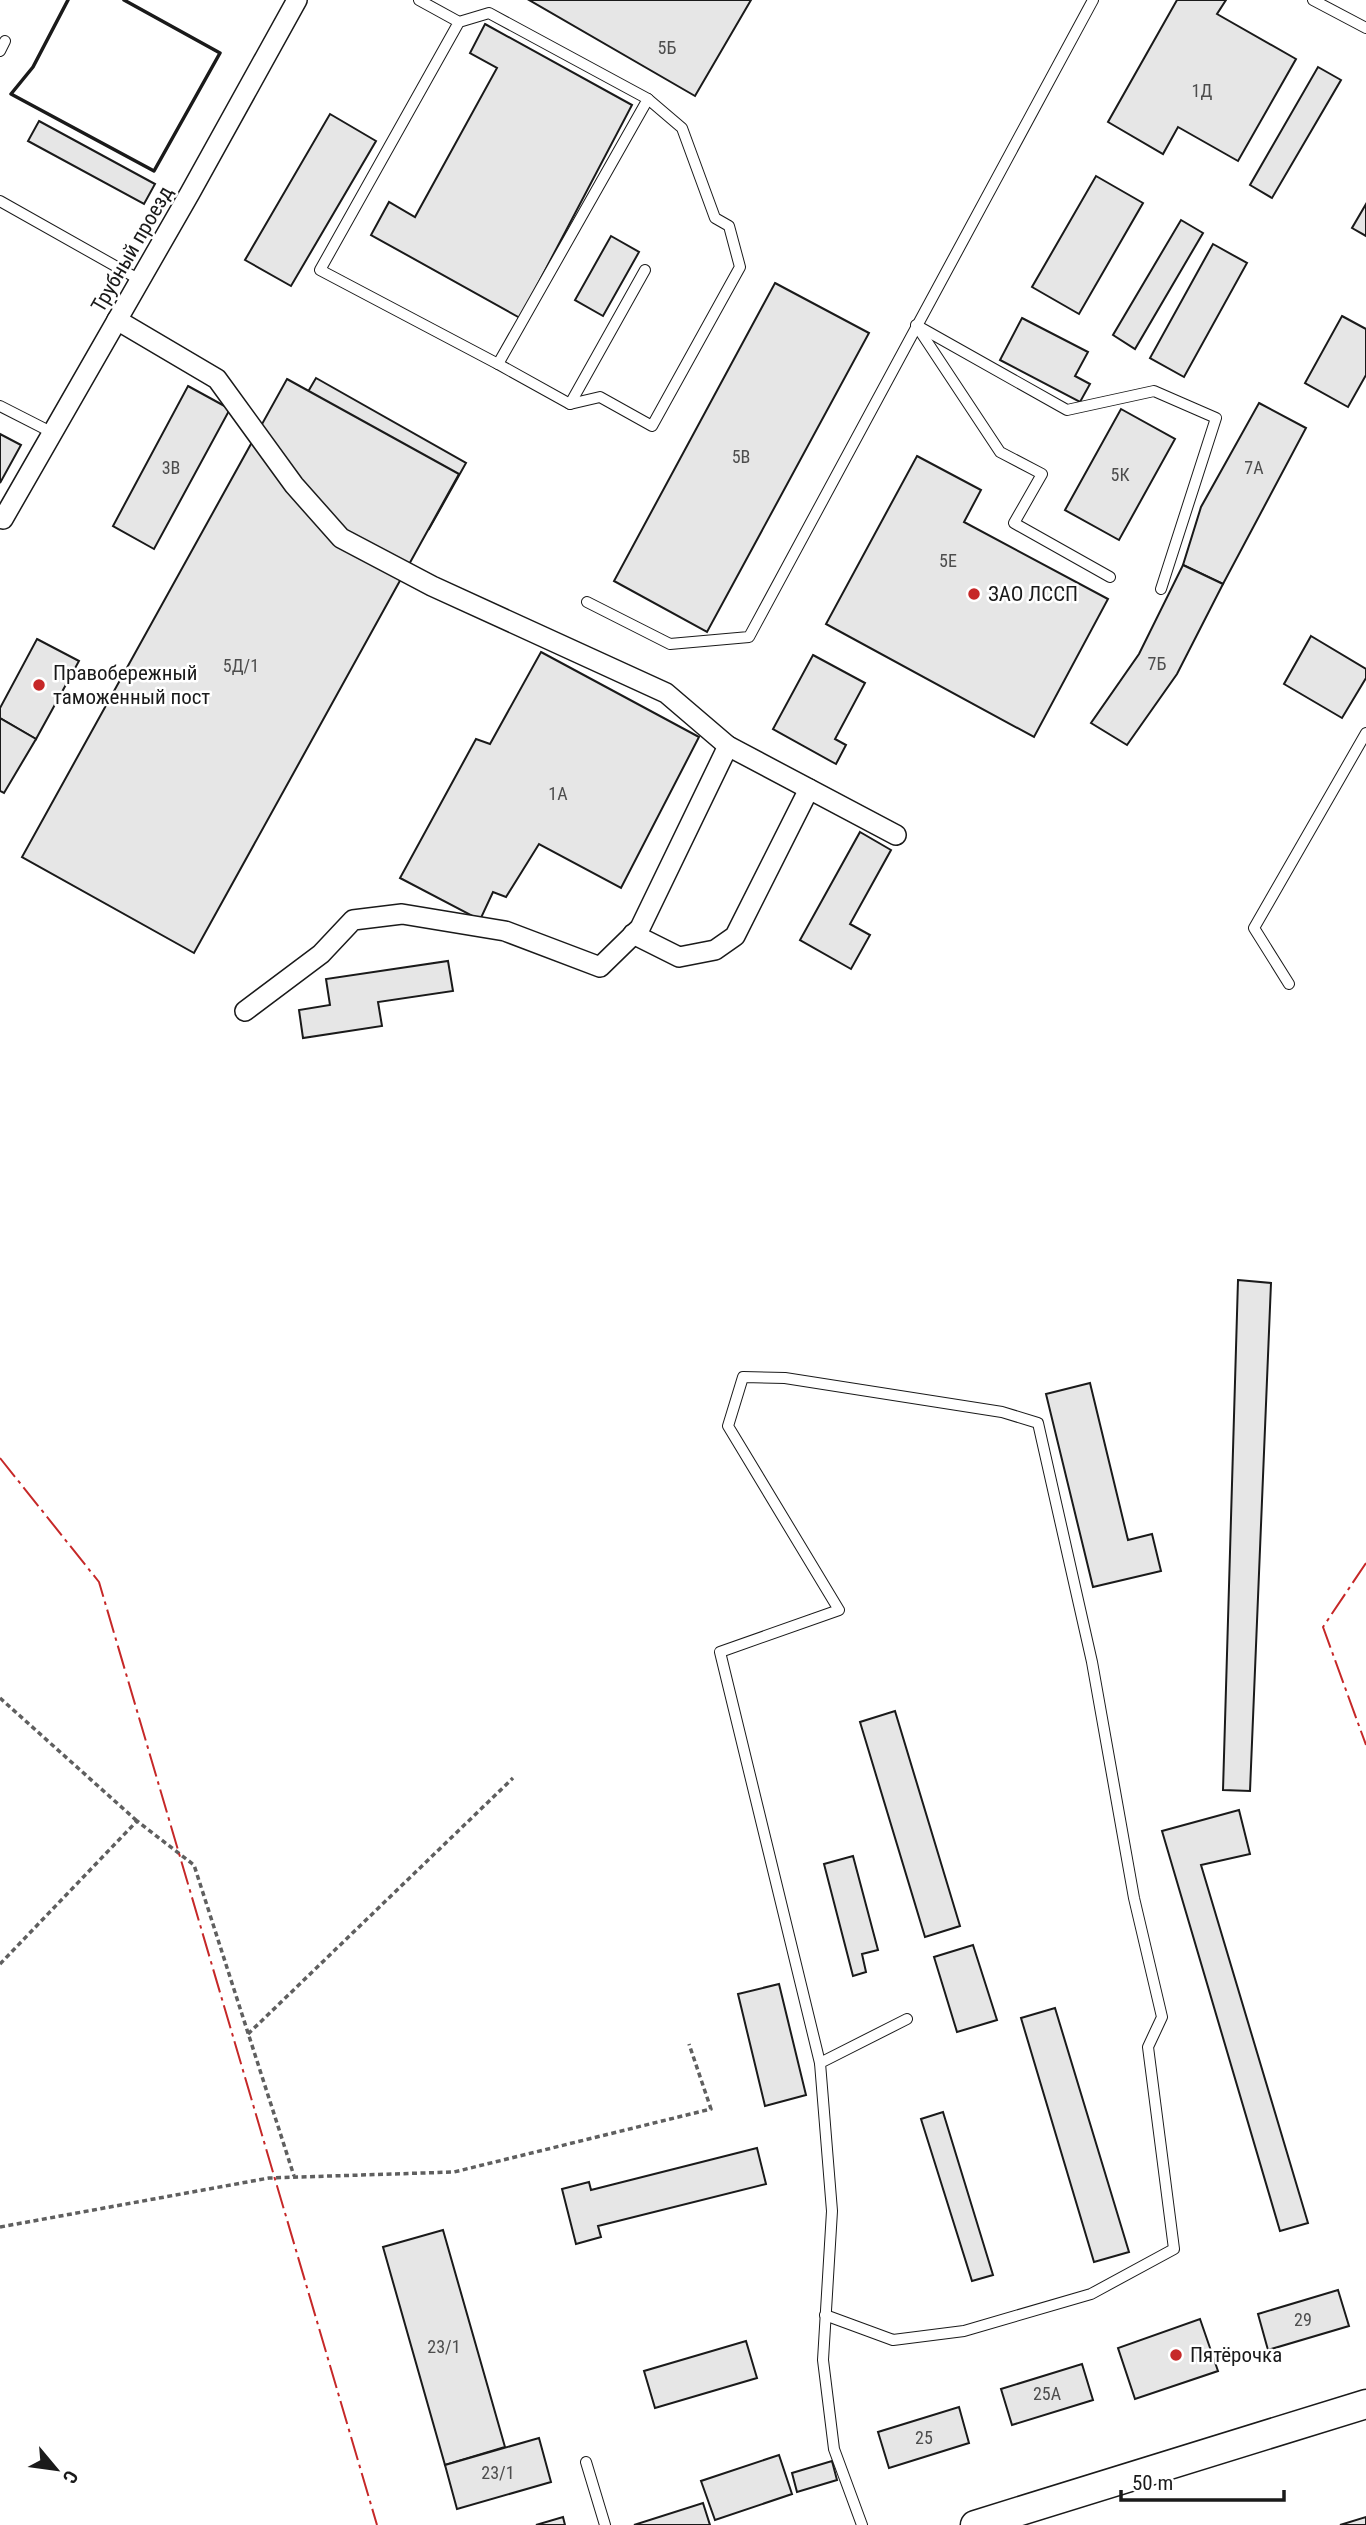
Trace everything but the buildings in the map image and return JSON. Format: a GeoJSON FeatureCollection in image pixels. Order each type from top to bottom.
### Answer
{"type":"FeatureCollection","features":[{"type":"Feature","properties":{"kind":"street","name":"Трубный проезд"},"geometry":{"type":"LineString","coordinates":[[1,522],[297,0]]}},
{"type":"Feature","properties":{"kind":"street"},"geometry":{"type":"LineString","coordinates":[[117,320],[218,379],[294,485],[341,538],[471,604],[666,693],[728,746],[896,835]]}},
{"type":"Feature","properties":{"kind":"street"},"geometry":{"type":"LineString","coordinates":[[245,1011],[321,954],[353,920],[402,914],[505,931],[600,967],[640,928],[728,746]]}},
{"type":"Feature","properties":{"kind":"street"},"geometry":{"type":"LineString","coordinates":[[633,934],[679,957],[715,950],[735,936],[809,789]]}},
{"type":"Feature","properties":{"kind":"street"},"geometry":{"type":"LineString","coordinates":[[975,2525],[1366,2404]]}},
{"type":"Feature","properties":{"kind":"lane"},"geometry":{"type":"LineString","coordinates":[[419,0],[459,22]]}},
{"type":"Feature","properties":{"kind":"lane"},"geometry":{"type":"LineString","coordinates":[[587,602],[670,644],[748,637],[1093,0]]}},
{"type":"Feature","properties":{"kind":"lane"},"geometry":{"type":"LineString","coordinates":[[1313,0],[1366,28]]}},
{"type":"Feature","properties":{"kind":"lane"},"geometry":{"type":"LineString","coordinates":[[489,13],[648,99],[682,128],[715,218],[729,226],[740,267],[652,426],[600,397],[570,404],[320,270],[459,22],[489,13]]}},
{"type":"Feature","properties":{"kind":"lane"},"geometry":{"type":"LineString","coordinates":[[0,51],[5,41]]}},
{"type":"Feature","properties":{"kind":"lane"},"geometry":{"type":"LineString","coordinates":[[498,364],[648,99]]}},
{"type":"Feature","properties":{"kind":"lane"},"geometry":{"type":"LineString","coordinates":[[0,201],[140,280]]}},
{"type":"Feature","properties":{"kind":"lane"},"geometry":{"type":"LineString","coordinates":[[570,404],[645,270]]}},
{"type":"Feature","properties":{"kind":"lane"},"geometry":{"type":"LineString","coordinates":[[916,325],[1000,452],[1042,474],[1014,523],[1111,577]]}},
{"type":"Feature","properties":{"kind":"lane"},"geometry":{"type":"LineString","coordinates":[[916,325],[1067,410],[1154,391],[1216,418],[1161,589]]}},
{"type":"Feature","properties":{"kind":"lane"},"geometry":{"type":"LineString","coordinates":[[0,406],[53,433]]}},
{"type":"Feature","properties":{"kind":"lane"},"geometry":{"type":"LineString","coordinates":[[1289,984],[1254,928],[1366,733]]}},
{"type":"Feature","properties":{"kind":"lane"},"geometry":{"type":"LineString","coordinates":[[825,2315],[893,2340],[964,2331],[1091,2294],[1174,2249],[1148,2047],[1162,2017],[1134,1898],[1092,1662],[1038,1423],[1002,1412],[962,1405],[785,1378],[743,1377],[728,1426],[839,1610],[720,1652],[820,2063],[832,2211],[825,2315],[823,2360],[834,2449],[862,2525]]}},
{"type":"Feature","properties":{"kind":"lane"},"geometry":{"type":"LineString","coordinates":[[820,2063],[907,2019]]}},
{"type":"Feature","properties":{"kind":"lane"},"geometry":{"type":"LineString","coordinates":[[586,2462],[605,2525]]}},
{"type":"Feature","properties":{"kind":"path"},"geometry":{"type":"LineString","coordinates":[[0,1698],[137,1821],[194,1865],[295,2177]]}},
{"type":"Feature","properties":{"kind":"path"},"geometry":{"type":"LineString","coordinates":[[248,2034],[513,1778]]}},
{"type":"Feature","properties":{"kind":"path"},"geometry":{"type":"LineString","coordinates":[[0,1964],[137,1821]]}},
{"type":"Feature","properties":{"kind":"path"},"geometry":{"type":"LineString","coordinates":[[0,2227],[268,2178],[454,2172],[711,2109],[689,2043]]}},
{"type":"Feature","properties":{"kind":"wall"},"geometry":{"type":"LineString","coordinates":[[68,0],[33,67],[11,94],[154,171],[220,53],[124,0]]}},
{"type":"Feature","properties":{"kind":"power"},"geometry":{"type":"LineString","coordinates":[[0,1458],[99,1582],[377,2525]]}},
{"type":"Feature","properties":{"kind":"power"},"geometry":{"type":"LineString","coordinates":[[1366,1563],[1323,1627],[1366,1745]]}},
{"type":"Feature","properties":{"kind":"place","name":"ЗАО ЛССП"},"geometry":{"type":"Point","coordinates":[974,594]}},
{"type":"Feature","properties":{"kind":"place","name":"Правобережный таможенный пост"},"geometry":{"type":"Point","coordinates":[39,685]}},
{"type":"Feature","properties":{"kind":"place","name":"Пятёрочка"},"geometry":{"type":"Point","coordinates":[1176,2355]}}]}
